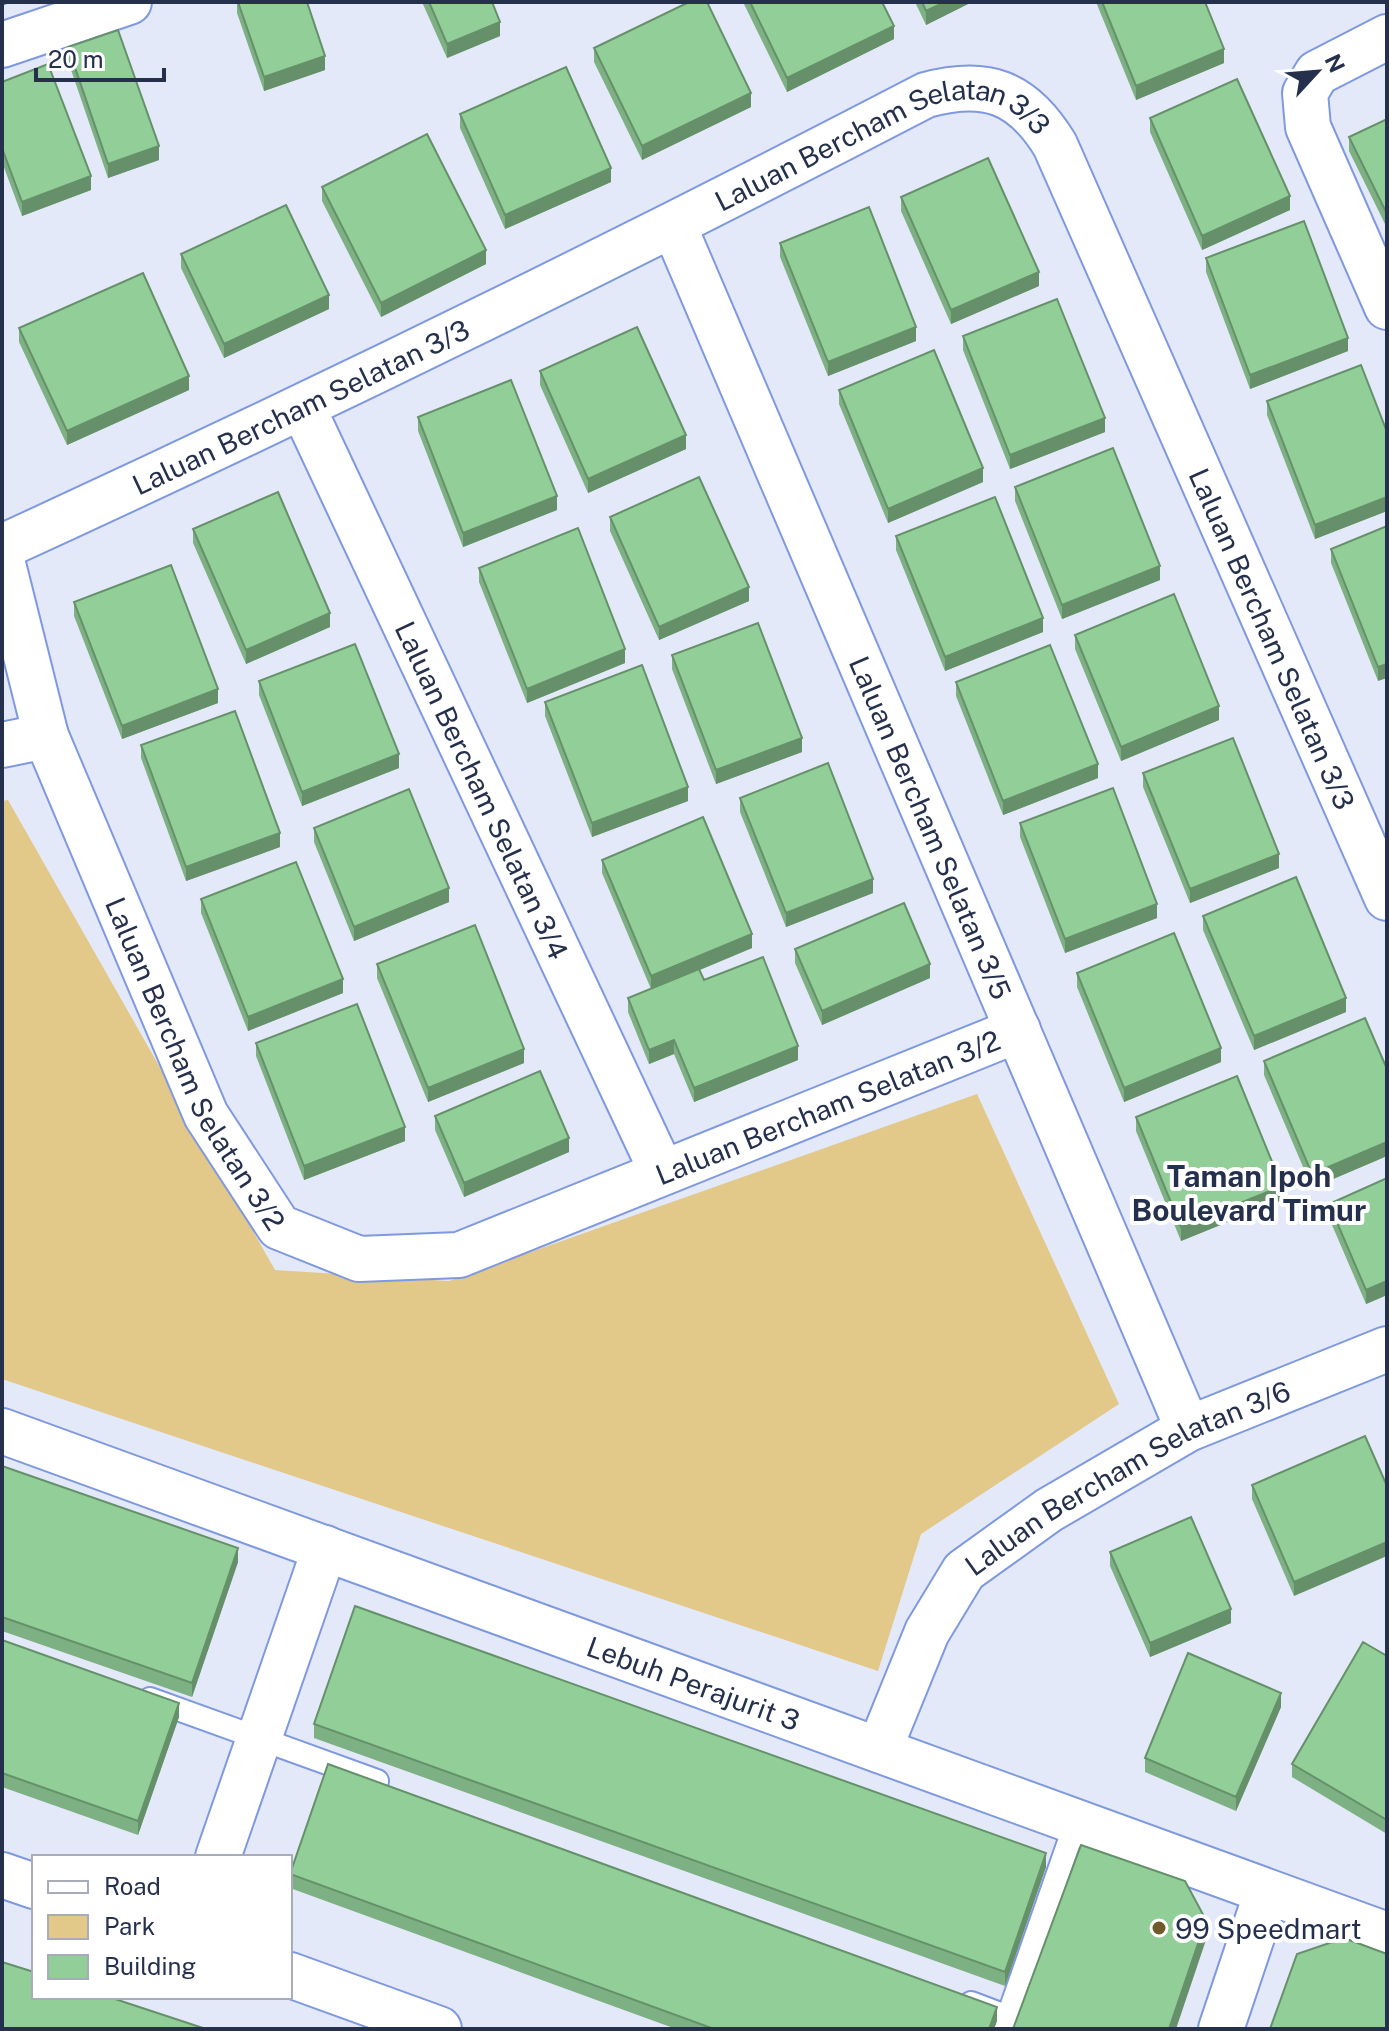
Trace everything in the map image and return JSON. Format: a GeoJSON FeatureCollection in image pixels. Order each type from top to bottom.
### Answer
{"type":"FeatureCollection","features":[{"type":"Feature","properties":{"kind":"street"},"geometry":{"type":"LineString","coordinates":[[2,45],[129,2]]}},
{"type":"Feature","properties":{"kind":"street"},"geometry":{"type":"LineString","coordinates":[[1387,37],[1317,73],[1305,93],[1308,127],[1387,307]]}},
{"type":"Feature","properties":{"kind":"street","name":"Laluan Bercham Selatan 3/3"},"geometry":{"type":"LineString","coordinates":[[2,547],[303,408],[674,226],[926,95],[956,87],[986,88],[1015,99],[1039,118],[1055,145],[1387,898]]}},
{"type":"Feature","properties":{"kind":"street","name":"Laluan Bercham Selatan 3/5"},"geometry":{"type":"LineString","coordinates":[[674,226],[1188,1429]]}},
{"type":"Feature","properties":{"kind":"street","name":"Laluan Bercham Selatan 3/4"},"geometry":{"type":"LineString","coordinates":[[303,408],[662,1172]]}},
{"type":"Feature","properties":{"kind":"street","name":"Laluan Bercham Selatan 3/2"},"geometry":{"type":"LineString","coordinates":[[2,560],[46,736],[206,1115],[279,1227],[359,1259],[459,1255],[1018,1030]]}},
{"type":"Feature","properties":{"kind":"street"},"geometry":{"type":"LineString","coordinates":[[2,745],[46,736]]}},
{"type":"Feature","properties":{"kind":"street","name":"Laluan Bercham Selatan 3/6"},"geometry":{"type":"LineString","coordinates":[[879,1750],[927,1632],[964,1571],[1049,1510],[1188,1429],[1387,1349]]}},
{"type":"Feature","properties":{"kind":"street","name":"Lebuh Perajurit 3"},"geometry":{"type":"LineString","coordinates":[[2,1431],[1387,1935]]}},
{"type":"Feature","properties":{"kind":"street"},"geometry":{"type":"LineString","coordinates":[[219,1855],[325,1548]]}},
{"type":"Feature","properties":{"kind":"street"},"geometry":{"type":"LineString","coordinates":[[2,1875],[32,1885]]}},
{"type":"Feature","properties":{"kind":"street"},"geometry":{"type":"LineString","coordinates":[[1221,2029],[1267,1892]]}},
{"type":"Feature","properties":{"kind":"street"},"geometry":{"type":"LineString","coordinates":[[292,1976],[439,2029]]}},
{"type":"Feature","properties":{"kind":"lane"},"geometry":{"type":"LineString","coordinates":[[132,1693],[395,1788]]}},
{"type":"Feature","properties":{"kind":"lane"},"geometry":{"type":"LineString","coordinates":[[948,1995],[1005,2023],[1076,1822]]}},
{"type":"Feature","properties":{"kind":"green space"},"geometry":{"type":"Polygon","coordinates":[[[8,800],[275,1270],[449,1281],[977,1094],[1119,1404],[921,1534],[878,1671],[2,1379],[2,801],[8,800]]]}},
{"type":"Feature","properties":{"kind":"building"},"geometry":{"type":"Polygon","coordinates":[[[238,2],[307,2],[325,56],[264,77],[238,2]]]}},
{"type":"Feature","properties":{"kind":"building"},"geometry":{"type":"Polygon","coordinates":[[[429,2],[492,2],[500,22],[447,44],[429,2]]]}},
{"type":"Feature","properties":{"kind":"building"},"geometry":{"type":"Polygon","coordinates":[[[689,2],[707,2],[751,93],[642,146],[594,48],[689,2]]]}},
{"type":"Feature","properties":{"kind":"building"},"geometry":{"type":"Polygon","coordinates":[[[750,2],[882,2],[894,26],[787,78],[750,2]]]}},
{"type":"Feature","properties":{"kind":"building"},"geometry":{"type":"Polygon","coordinates":[[[922,2],[945,2],[926,11],[922,2]]]}},
{"type":"Feature","properties":{"kind":"building"},"geometry":{"type":"Polygon","coordinates":[[[1102,2],[1205,2],[1224,49],[1136,86],[1102,2]]]}},
{"type":"Feature","properties":{"kind":"building"},"geometry":{"type":"Polygon","coordinates":[[[118,30],[159,146],[108,164],[68,47],[118,30]]]}},
{"type":"Feature","properties":{"kind":"building"},"geometry":{"type":"Polygon","coordinates":[[[48,64],[91,176],[22,202],[2,148],[2,82],[48,64]]]}},
{"type":"Feature","properties":{"kind":"building"},"geometry":{"type":"Polygon","coordinates":[[[566,67],[611,168],[505,215],[460,114],[566,67]]]}},
{"type":"Feature","properties":{"kind":"building"},"geometry":{"type":"Polygon","coordinates":[[[1237,79],[1290,196],[1202,236],[1150,118],[1237,79]]]}},
{"type":"Feature","properties":{"kind":"building"},"geometry":{"type":"Polygon","coordinates":[[[1387,119],[1387,214],[1349,137],[1387,119]]]}},
{"type":"Feature","properties":{"kind":"building"},"geometry":{"type":"Polygon","coordinates":[[[427,134],[486,250],[381,303],[322,187],[427,134]]]}},
{"type":"Feature","properties":{"kind":"building"},"geometry":{"type":"Polygon","coordinates":[[[988,158],[1039,272],[951,310],[901,197],[988,158]]]}},
{"type":"Feature","properties":{"kind":"building"},"geometry":{"type":"Polygon","coordinates":[[[286,205],[329,295],[224,344],[181,254],[286,205]]]}},
{"type":"Feature","properties":{"kind":"building"},"geometry":{"type":"Polygon","coordinates":[[[869,207],[916,327],[828,362],[780,243],[869,207]]]}},
{"type":"Feature","properties":{"kind":"building"},"geometry":{"type":"Polygon","coordinates":[[[1304,221],[1348,338],[1250,375],[1206,258],[1304,221]]]}},
{"type":"Feature","properties":{"kind":"building"},"geometry":{"type":"Polygon","coordinates":[[[143,273],[189,376],[67,431],[19,328],[143,273]]]}},
{"type":"Feature","properties":{"kind":"building"},"geometry":{"type":"Polygon","coordinates":[[[1057,299],[1105,418],[1010,455],[963,336],[1057,299]]]}},
{"type":"Feature","properties":{"kind":"building"},"geometry":{"type":"Polygon","coordinates":[[[637,327],[686,435],[588,479],[540,371],[637,327]]]}},
{"type":"Feature","properties":{"kind":"building"},"geometry":{"type":"Polygon","coordinates":[[[934,350],[983,468],[888,509],[839,390],[934,350]]]}},
{"type":"Feature","properties":{"kind":"building"},"geometry":{"type":"Polygon","coordinates":[[[1361,365],[1387,432],[1387,497],[1315,525],[1267,401],[1361,365]]]}},
{"type":"Feature","properties":{"kind":"building"},"geometry":{"type":"Polygon","coordinates":[[[511,380],[557,496],[463,533],[418,417],[511,380]]]}},
{"type":"Feature","properties":{"kind":"building"},"geometry":{"type":"Polygon","coordinates":[[[1113,448],[1160,566],[1062,605],[1015,487],[1113,448]]]}},
{"type":"Feature","properties":{"kind":"building"},"geometry":{"type":"Polygon","coordinates":[[[699,477],[749,587],[659,627],[610,517],[699,477]]]}},
{"type":"Feature","properties":{"kind":"building"},"geometry":{"type":"Polygon","coordinates":[[[278,492],[330,613],[246,650],[193,529],[278,492]]]}},
{"type":"Feature","properties":{"kind":"building"},"geometry":{"type":"Polygon","coordinates":[[[995,497],[1043,618],[945,657],[896,536],[995,497]]]}},
{"type":"Feature","properties":{"kind":"building"},"geometry":{"type":"Polygon","coordinates":[[[1387,526],[1387,664],[1378,667],[1331,549],[1387,526]]]}},
{"type":"Feature","properties":{"kind":"building"},"geometry":{"type":"Polygon","coordinates":[[[578,528],[625,649],[527,689],[479,568],[578,528]]]}},
{"type":"Feature","properties":{"kind":"building"},"geometry":{"type":"Polygon","coordinates":[[[171,565],[218,689],[122,726],[74,602],[171,565]]]}},
{"type":"Feature","properties":{"kind":"building"},"geometry":{"type":"Polygon","coordinates":[[[1174,594],[1219,706],[1121,747],[1075,635],[1174,594]]]}},
{"type":"Feature","properties":{"kind":"building"},"geometry":{"type":"Polygon","coordinates":[[[758,623],[802,738],[716,770],[672,655],[758,623]]]}},
{"type":"Feature","properties":{"kind":"building"},"geometry":{"type":"Polygon","coordinates":[[[355,644],[399,754],[302,792],[259,681],[355,644]]]}},
{"type":"Feature","properties":{"kind":"building"},"geometry":{"type":"Polygon","coordinates":[[[1050,645],[1098,764],[1003,801],[956,682],[1050,645]]]}},
{"type":"Feature","properties":{"kind":"building"},"geometry":{"type":"Polygon","coordinates":[[[642,665],[688,787],[592,823],[545,702],[642,665]]]}},
{"type":"Feature","properties":{"kind":"building"},"geometry":{"type":"Polygon","coordinates":[[[235,711],[280,833],[186,867],[141,745],[235,711]]]}},
{"type":"Feature","properties":{"kind":"building"},"geometry":{"type":"Polygon","coordinates":[[[1233,738],[1279,854],[1190,889],[1143,773],[1233,738]]]}},
{"type":"Feature","properties":{"kind":"building"},"geometry":{"type":"Polygon","coordinates":[[[828,763],[873,879],[786,913],[740,798],[828,763]]]}},
{"type":"Feature","properties":{"kind":"building"},"geometry":{"type":"Polygon","coordinates":[[[1113,788],[1157,904],[1065,939],[1020,823],[1113,788]]]}},
{"type":"Feature","properties":{"kind":"building"},"geometry":{"type":"Polygon","coordinates":[[[409,789],[449,888],[354,927],[314,828],[409,789]]]}},
{"type":"Feature","properties":{"kind":"building"},"geometry":{"type":"Polygon","coordinates":[[[703,817],[752,934],[651,976],[602,860],[703,817]]]}},
{"type":"Feature","properties":{"kind":"building"},"geometry":{"type":"Polygon","coordinates":[[[296,862],[343,979],[248,1017],[201,899],[296,862]]]}},
{"type":"Feature","properties":{"kind":"building"},"geometry":{"type":"Polygon","coordinates":[[[1296,877],[1346,998],[1254,1036],[1203,916],[1296,877]]]}},
{"type":"Feature","properties":{"kind":"building"},"geometry":{"type":"Polygon","coordinates":[[[904,903],[930,964],[822,1011],[795,949],[904,903]]]}},
{"type":"Feature","properties":{"kind":"building"},"geometry":{"type":"Polygon","coordinates":[[[475,925],[524,1049],[428,1088],[377,964],[475,925]]]}},
{"type":"Feature","properties":{"kind":"building"},"geometry":{"type":"Polygon","coordinates":[[[1174,933],[1221,1048],[1124,1088],[1077,973],[1174,933]]]}},
{"type":"Feature","properties":{"kind":"building"},"geometry":{"type":"Polygon","coordinates":[[[763,957],[798,1046],[694,1088],[674,1040],[649,1050],[628,998],[699,969],[704,980],[763,957]]]}},
{"type":"Feature","properties":{"kind":"building"},"geometry":{"type":"Polygon","coordinates":[[[357,1004],[405,1127],[304,1166],[256,1043],[357,1004]]]}},
{"type":"Feature","properties":{"kind":"building"},"geometry":{"type":"Polygon","coordinates":[[[1365,1018],[1387,1069],[1387,1142],[1312,1174],[1264,1061],[1365,1018]]]}},
{"type":"Feature","properties":{"kind":"building"},"geometry":{"type":"Polygon","coordinates":[[[540,1071],[569,1138],[464,1183],[435,1116],[540,1071]]]}},
{"type":"Feature","properties":{"kind":"building"},"geometry":{"type":"Polygon","coordinates":[[[1237,1076],[1282,1186],[1181,1227],[1136,1117],[1237,1076]]]}},
{"type":"Feature","properties":{"kind":"building"},"geometry":{"type":"Polygon","coordinates":[[[1387,1178],[1387,1281],[1366,1290],[1329,1204],[1387,1178]]]}},
{"type":"Feature","properties":{"kind":"building"},"geometry":{"type":"Polygon","coordinates":[[[1365,1436],[1387,1486],[1387,1542],[1294,1582],[1252,1485],[1365,1436]]]}},
{"type":"Feature","properties":{"kind":"building"},"geometry":{"type":"Polygon","coordinates":[[[2,1466],[238,1548],[192,1683],[2,1617],[2,1466]]]}},
{"type":"Feature","properties":{"kind":"building"},"geometry":{"type":"Polygon","coordinates":[[[1191,1517],[1231,1609],[1150,1643],[1110,1552],[1191,1517]]]}},
{"type":"Feature","properties":{"kind":"building"},"geometry":{"type":"Polygon","coordinates":[[[355,1606],[1046,1853],[1005,1972],[314,1724],[355,1606]]]}},
{"type":"Feature","properties":{"kind":"building"},"geometry":{"type":"Polygon","coordinates":[[[2,1640],[179,1703],[138,1821],[2,1773],[2,1640]]]}},
{"type":"Feature","properties":{"kind":"building"},"geometry":{"type":"Polygon","coordinates":[[[1363,1642],[1387,1656],[1387,1820],[1292,1764],[1363,1642]]]}},
{"type":"Feature","properties":{"kind":"building"},"geometry":{"type":"Polygon","coordinates":[[[1188,1653],[1281,1693],[1236,1797],[1145,1758],[1188,1653]]]}},
{"type":"Feature","properties":{"kind":"building"},"geometry":{"type":"Polygon","coordinates":[[[328,1764],[997,2007],[989,2029],[714,2029],[292,1875],[328,1764]]]}},
{"type":"Feature","properties":{"kind":"building"},"geometry":{"type":"Polygon","coordinates":[[[1081,1845],[1185,1881],[1206,1920],[1169,2029],[1013,2029],[1081,1845]]]}},
{"type":"Feature","properties":{"kind":"building"},"geometry":{"type":"Polygon","coordinates":[[[1344,1938],[1387,1954],[1387,2029],[1270,2029],[1297,1954],[1344,1938]]]}},
{"type":"Feature","properties":{"kind":"building"},"geometry":{"type":"Polygon","coordinates":[[[2,1962],[32,1971],[32,1999],[115,1999],[206,2029],[2,2029],[2,1962]]]}},
{"type":"Feature","properties":{"kind":"place","name":"99 Speedmart"},"geometry":{"type":"Point","coordinates":[1159,1928]}},
{"type":"Feature","properties":{"kind":"district","name":"Taman Ipoh Boulevard Timur"},"geometry":{"type":"Point","coordinates":[1249,1193]}}]}
